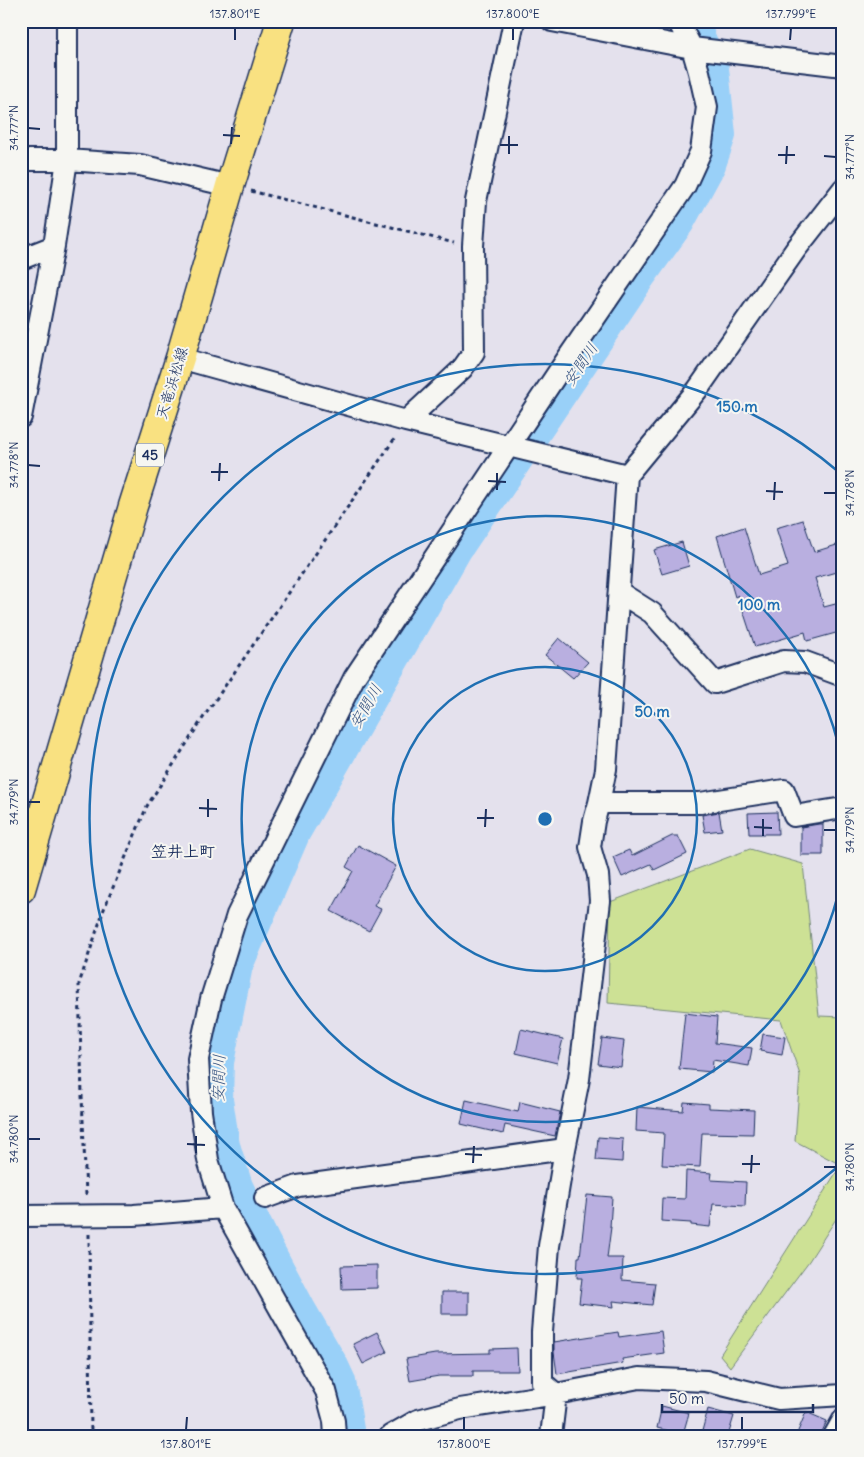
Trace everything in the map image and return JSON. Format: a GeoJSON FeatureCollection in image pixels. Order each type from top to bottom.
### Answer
{"type":"FeatureCollection","features":[{"type":"Feature","properties":{"kind":"main road","name":"天竜浜松線"},"geometry":{"type":"LineString","coordinates":[[21,889],[133,506],[180,358],[281,21]]}},
{"type":"Feature","properties":{"kind":"street"},"geometry":{"type":"LineString","coordinates":[[21,416],[54,246],[67,160],[67,21]]}},
{"type":"Feature","properties":{"kind":"street"},"geometry":{"type":"LineString","coordinates":[[406,421],[462,370],[474,352],[476,201],[514,21]]}},
{"type":"Feature","properties":{"kind":"street"},"geometry":{"type":"LineString","coordinates":[[552,21],[699,49],[843,66]]}},
{"type":"Feature","properties":{"kind":"street"},"geometry":{"type":"LineString","coordinates":[[335,1436],[334,1421],[326,1391],[223,1208],[208,1160],[201,1112],[198,1060],[211,999],[237,915],[354,678],[517,449],[567,359],[685,186],[701,151],[707,107],[699,72],[699,49],[678,21]]}},
{"type":"Feature","properties":{"kind":"street"},"geometry":{"type":"LineString","coordinates":[[21,160],[67,160],[140,165],[230,186]]}},
{"type":"Feature","properties":{"kind":"street"},"geometry":{"type":"LineString","coordinates":[[556,1394],[542,1382],[542,1332],[549,1246],[579,1079],[600,901],[598,875],[590,847],[606,769],[627,475],[698,388],[796,250],[843,189]]}},
{"type":"Feature","properties":{"kind":"street"},"geometry":{"type":"LineString","coordinates":[[21,259],[54,246]]}},
{"type":"Feature","properties":{"kind":"street"},"geometry":{"type":"LineString","coordinates":[[180,358],[406,421],[627,475]]}},
{"type":"Feature","properties":{"kind":"street"},"geometry":{"type":"LineString","coordinates":[[620,592],[652,613],[716,683],[784,661],[805,662],[843,676]]}},
{"type":"Feature","properties":{"kind":"street"},"geometry":{"type":"LineString","coordinates":[[599,803],[700,803],[784,790],[794,816],[843,808]]}},
{"type":"Feature","properties":{"kind":"street"},"geometry":{"type":"LineString","coordinates":[[265,1198],[298,1186],[565,1149]]}},
{"type":"Feature","properties":{"kind":"street"},"geometry":{"type":"LineString","coordinates":[[21,1216],[134,1215],[223,1208]]}},
{"type":"Feature","properties":{"kind":"street"},"geometry":{"type":"LineString","coordinates":[[390,1436],[418,1420],[460,1409],[556,1394],[639,1378],[706,1381],[778,1399],[843,1395]]}},
{"type":"Feature","properties":{"kind":"street"},"geometry":{"type":"LineString","coordinates":[[551,1436],[556,1394]]}},
{"type":"Feature","properties":{"kind":"street"},"geometry":{"type":"LineString","coordinates":[[834,1436],[843,1420]]}},
{"type":"Feature","properties":{"kind":"path"},"geometry":{"type":"LineString","coordinates":[[230,186],[474,248]]}},
{"type":"Feature","properties":{"kind":"path"},"geometry":{"type":"LineString","coordinates":[[91,1436],[88,1216],[83,1142],[79,984],[104,909],[147,806],[202,721],[406,421]]}},
{"type":"Feature","properties":{"kind":"green space"},"geometry":{"type":"Polygon","coordinates":[[[750,849],[803,864],[819,1016],[843,1017],[843,1208],[809,1261],[730,1367],[720,1355],[841,1165],[795,1141],[800,1075],[781,1020],[608,1003],[610,902],[750,849]]]}},
{"type":"Feature","properties":{"kind":"building"},"geometry":{"type":"Polygon","coordinates":[[[803,520],[814,552],[843,543],[843,570],[815,578],[824,607],[843,602],[843,631],[807,641],[805,632],[755,647],[738,595],[735,597],[717,536],[744,527],[759,575],[788,566],[776,528],[803,520]]]}},
{"type":"Feature","properties":{"kind":"building"},"geometry":{"type":"Polygon","coordinates":[[[682,542],[689,566],[662,574],[654,550],[682,542]]]}},
{"type":"Feature","properties":{"kind":"building"},"geometry":{"type":"Polygon","coordinates":[[[559,638],[588,662],[573,678],[545,655],[559,638]]]}},
{"type":"Feature","properties":{"kind":"building"},"geometry":{"type":"Polygon","coordinates":[[[719,812],[722,830],[705,832],[702,815],[719,812]]]}},
{"type":"Feature","properties":{"kind":"building"},"geometry":{"type":"Polygon","coordinates":[[[777,812],[778,834],[749,834],[748,813],[777,812]]]}},
{"type":"Feature","properties":{"kind":"building"},"geometry":{"type":"Polygon","coordinates":[[[823,824],[823,855],[801,855],[801,827],[823,824]]]}},
{"type":"Feature","properties":{"kind":"building"},"geometry":{"type":"Polygon","coordinates":[[[672,836],[678,836],[687,854],[654,870],[651,864],[622,877],[613,857],[629,850],[632,856],[672,836]]]}},
{"type":"Feature","properties":{"kind":"building"},"geometry":{"type":"Polygon","coordinates":[[[358,845],[396,866],[374,906],[381,909],[369,931],[331,911],[353,871],[346,867],[358,845]]]}},
{"type":"Feature","properties":{"kind":"building"},"geometry":{"type":"Polygon","coordinates":[[[685,1013],[717,1017],[715,1043],[752,1048],[749,1066],[713,1060],[712,1072],[679,1069],[685,1013]]]}},
{"type":"Feature","properties":{"kind":"building"},"geometry":{"type":"Polygon","coordinates":[[[521,1029],[563,1039],[557,1063],[516,1053],[521,1029]]]}},
{"type":"Feature","properties":{"kind":"building"},"geometry":{"type":"Polygon","coordinates":[[[763,1034],[785,1037],[782,1055],[760,1051],[763,1034]]]}},
{"type":"Feature","properties":{"kind":"building"},"geometry":{"type":"Polygon","coordinates":[[[602,1038],[624,1041],[621,1067],[598,1064],[602,1038]]]}},
{"type":"Feature","properties":{"kind":"building"},"geometry":{"type":"Polygon","coordinates":[[[466,1100],[518,1112],[520,1102],[560,1112],[555,1136],[505,1125],[503,1134],[461,1124],[466,1100]]]}},
{"type":"Feature","properties":{"kind":"building"},"geometry":{"type":"Polygon","coordinates":[[[684,1102],[709,1104],[709,1108],[754,1110],[753,1134],[702,1133],[700,1167],[662,1165],[664,1133],[636,1131],[637,1107],[683,1111],[684,1102]]]}},
{"type":"Feature","properties":{"kind":"building"},"geometry":{"type":"Polygon","coordinates":[[[598,1137],[623,1139],[622,1162],[596,1160],[598,1137]]]}},
{"type":"Feature","properties":{"kind":"building"},"geometry":{"type":"Polygon","coordinates":[[[686,1171],[712,1173],[711,1180],[746,1182],[745,1206],[713,1204],[710,1227],[691,1225],[691,1223],[661,1221],[662,1198],[685,1199],[686,1171]]]}},
{"type":"Feature","properties":{"kind":"building"},"geometry":{"type":"Polygon","coordinates":[[[587,1195],[612,1197],[607,1258],[623,1258],[622,1280],[655,1283],[652,1305],[613,1301],[614,1307],[579,1303],[582,1278],[577,1278],[578,1257],[580,1257],[587,1195]]]}},
{"type":"Feature","properties":{"kind":"building"},"geometry":{"type":"Polygon","coordinates":[[[377,1265],[377,1288],[342,1289],[341,1266],[377,1265]]]}},
{"type":"Feature","properties":{"kind":"building"},"geometry":{"type":"Polygon","coordinates":[[[442,1292],[469,1292],[469,1314],[442,1314],[442,1292]]]}},
{"type":"Feature","properties":{"kind":"building"},"geometry":{"type":"Polygon","coordinates":[[[661,1331],[664,1353],[622,1359],[623,1363],[557,1374],[554,1342],[618,1332],[619,1337],[661,1331]]]}},
{"type":"Feature","properties":{"kind":"building"},"geometry":{"type":"Polygon","coordinates":[[[377,1332],[387,1352],[363,1364],[353,1344],[377,1332]]]}},
{"type":"Feature","properties":{"kind":"building"},"geometry":{"type":"Polygon","coordinates":[[[517,1348],[518,1371],[473,1371],[473,1376],[439,1376],[410,1381],[406,1359],[435,1354],[490,1353],[490,1349],[517,1348]]]}},
{"type":"Feature","properties":{"kind":"building"},"geometry":{"type":"Polygon","coordinates":[[[662,1406],[689,1413],[683,1434],[657,1428],[662,1406]]]}},
{"type":"Feature","properties":{"kind":"building"},"geometry":{"type":"Polygon","coordinates":[[[708,1409],[734,1416],[728,1436],[702,1431],[708,1409]]]}},
{"type":"Feature","properties":{"kind":"building"},"geometry":{"type":"Polygon","coordinates":[[[806,1412],[827,1421],[820,1436],[796,1436],[806,1412]]]}},
{"type":"Feature","properties":{"kind":"waterway","name":"安間川"},"geometry":{"type":"LineString","coordinates":[[347,1436],[338,1382],[263,1244],[235,1187],[222,1146],[215,1100],[216,1062],[235,965],[293,831],[454,549],[639,274],[677,221],[708,164],[718,135],[711,69],[690,21]]}},
{"type":"Feature","properties":{"kind":"district","name":"笠井上町"},"geometry":{"type":"Point","coordinates":[183,851]}}]}
